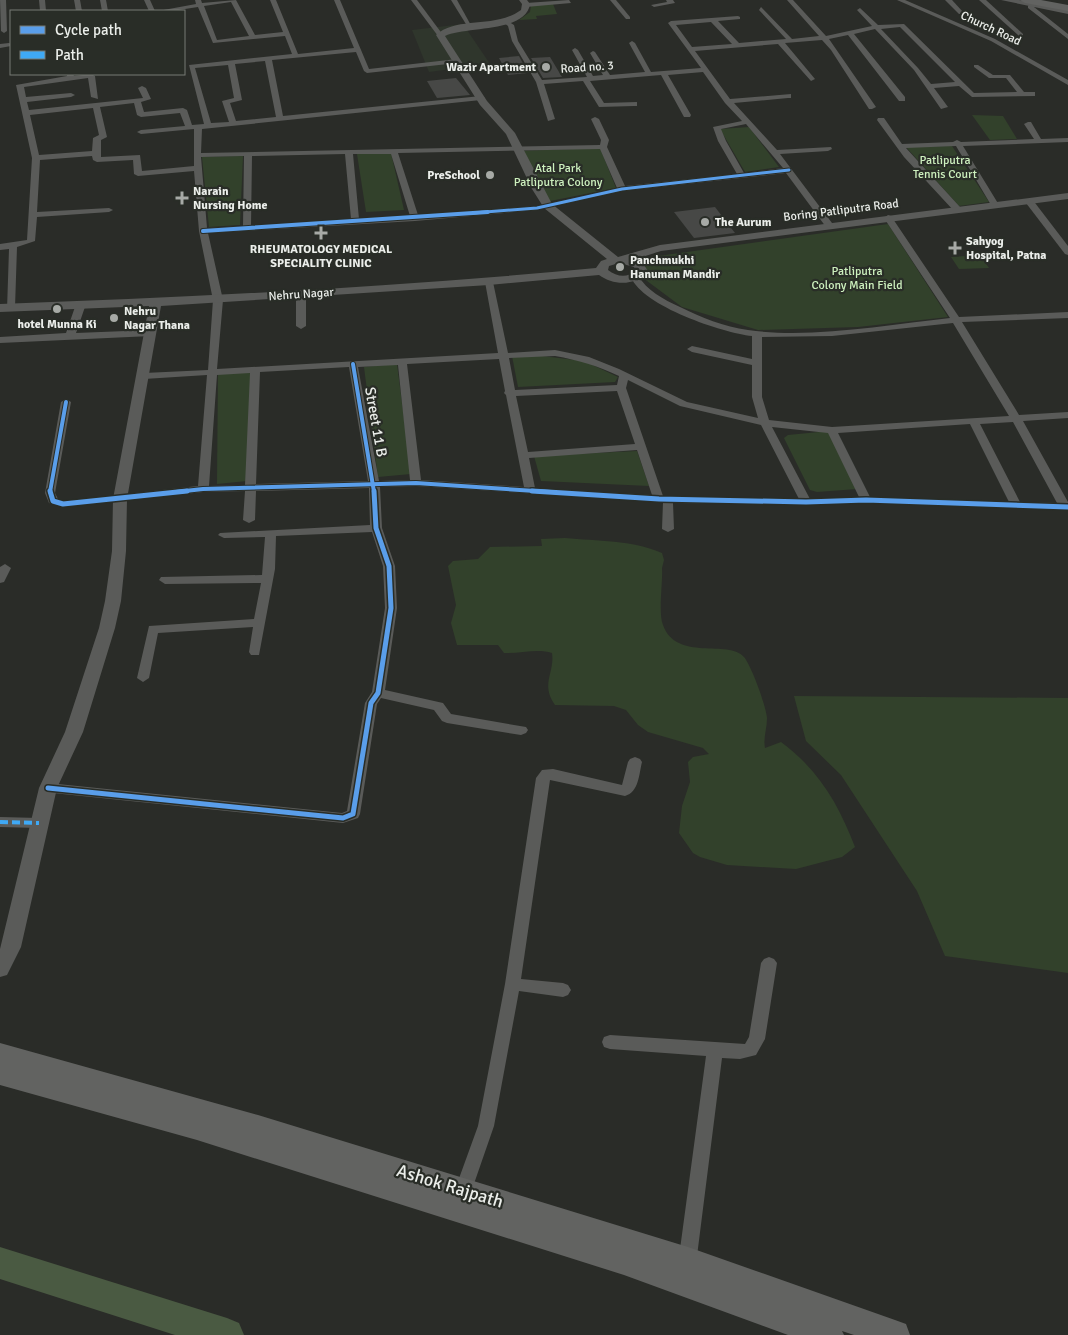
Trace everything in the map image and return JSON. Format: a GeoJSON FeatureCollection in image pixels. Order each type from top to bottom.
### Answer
{"type":"FeatureCollection","features":[{"type":"Feature","properties":{"kind":"main road"},"geometry":{"type":"LineString","coordinates":[[1049,0],[1068,1]]}},
{"type":"Feature","properties":{"kind":"main road"},"geometry":{"type":"LineString","coordinates":[[1030,2],[1068,8]]}},
{"type":"Feature","properties":{"kind":"main road","name":"Ashok Rajpath"},"geometry":{"type":"LineString","coordinates":[[0,1054],[249,1124],[624,1261],[684,1271],[896,1335]]}},
{"type":"Feature","properties":{"kind":"main road","name":"Ashok Rajpath"},"geometry":{"type":"LineString","coordinates":[[0,1073],[461,1200]]}},
{"type":"Feature","properties":{"kind":"main road","name":"Ashok Rajpath"},"geometry":{"type":"LineString","coordinates":[[684,1271],[829,1335]]}},
{"type":"Feature","properties":{"kind":"street"},"geometry":{"type":"LineString","coordinates":[[3,0],[5,31]]}},
{"type":"Feature","properties":{"kind":"street"},"geometry":{"type":"LineString","coordinates":[[165,10],[199,2],[232,0],[253,38]]}},
{"type":"Feature","properties":{"kind":"street"},"geometry":{"type":"LineString","coordinates":[[273,0],[296,56]]}},
{"type":"Feature","properties":{"kind":"street"},"geometry":{"type":"LineString","coordinates":[[337,0],[367,71],[457,61]]}},
{"type":"Feature","properties":{"kind":"street"},"geometry":{"type":"LineString","coordinates":[[414,0],[440,35],[503,129],[510,133],[537,189],[542,207]]}},
{"type":"Feature","properties":{"kind":"street"},"geometry":{"type":"LineString","coordinates":[[454,0],[471,28]]}},
{"type":"Feature","properties":{"kind":"street"},"geometry":{"type":"LineString","coordinates":[[613,0],[628,18]]}},
{"type":"Feature","properties":{"kind":"street"},"geometry":{"type":"LineString","coordinates":[[790,0],[834,49],[872,107]]}},
{"type":"Feature","properties":{"kind":"street","name":"Church Road"},"geometry":{"type":"LineString","coordinates":[[900,0],[993,40],[1068,83]]}},
{"type":"Feature","properties":{"kind":"street"},"geometry":{"type":"LineString","coordinates":[[948,0],[961,13]]}},
{"type":"Feature","properties":{"kind":"street"},"geometry":{"type":"LineString","coordinates":[[982,0],[1021,35]]}},
{"type":"Feature","properties":{"kind":"street"},"geometry":{"type":"LineString","coordinates":[[1005,0],[1030,2],[1068,12]]}},
{"type":"Feature","properties":{"kind":"street"},"geometry":{"type":"LineString","coordinates":[[199,2],[215,42],[286,34]]}},
{"type":"Feature","properties":{"kind":"street"},"geometry":{"type":"LineString","coordinates":[[440,35],[451,30],[506,22],[519,16],[525,10],[524,3],[569,2]]}},
{"type":"Feature","properties":{"kind":"street"},"geometry":{"type":"LineString","coordinates":[[1030,2],[1030,7],[1068,37]]}},
{"type":"Feature","properties":{"kind":"street"},"geometry":{"type":"LineString","coordinates":[[652,3],[672,4]]}},
{"type":"Feature","properties":{"kind":"street"},"geometry":{"type":"LineString","coordinates":[[652,3],[660,13]]}},
{"type":"Feature","properties":{"kind":"street"},"geometry":{"type":"LineString","coordinates":[[761,10],[791,41]]}},
{"type":"Feature","properties":{"kind":"street"},"geometry":{"type":"LineString","coordinates":[[860,10],[916,69],[944,108]]}},
{"type":"Feature","properties":{"kind":"street"},"geometry":{"type":"LineString","coordinates":[[738,18],[671,23],[728,102],[775,152],[828,225]]}},
{"type":"Feature","properties":{"kind":"street"},"geometry":{"type":"LineString","coordinates":[[713,20],[737,46]]}},
{"type":"Feature","properties":{"kind":"street","name":"Road no. 3"},"geometry":{"type":"LineString","coordinates":[[506,22],[510,25],[514,41],[540,82],[706,70]]}},
{"type":"Feature","properties":{"kind":"street"},"geometry":{"type":"LineString","coordinates":[[691,50],[824,38],[876,27],[902,25],[960,84],[976,95],[1032,94]]}},
{"type":"Feature","properties":{"kind":"street"},"geometry":{"type":"LineString","coordinates":[[850,33],[902,99]]}},
{"type":"Feature","properties":{"kind":"street"},"geometry":{"type":"LineString","coordinates":[[780,42],[811,79]]}},
{"type":"Feature","properties":{"kind":"street"},"geometry":{"type":"LineString","coordinates":[[632,43],[649,74]]}},
{"type":"Feature","properties":{"kind":"street"},"geometry":{"type":"LineString","coordinates":[[0,46],[9,46]]}},
{"type":"Feature","properties":{"kind":"street"},"geometry":{"type":"LineString","coordinates":[[203,489],[214,372],[218,300],[203,230],[197,155],[198,126],[191,66],[358,50]]}},
{"type":"Feature","properties":{"kind":"street"},"geometry":{"type":"LineString","coordinates":[[574,50],[602,105],[634,104]]}},
{"type":"Feature","properties":{"kind":"street"},"geometry":{"type":"LineString","coordinates":[[593,53],[608,77]]}},
{"type":"Feature","properties":{"kind":"street"},"geometry":{"type":"LineString","coordinates":[[268,59],[280,118]]}},
{"type":"Feature","properties":{"kind":"street"},"geometry":{"type":"LineString","coordinates":[[231,62],[238,100],[226,101],[233,123]]}},
{"type":"Feature","properties":{"kind":"street"},"geometry":{"type":"LineString","coordinates":[[976,66],[991,77],[1008,76],[1022,94]]}},
{"type":"Feature","properties":{"kind":"street"},"geometry":{"type":"LineString","coordinates":[[663,73],[687,115]]}},
{"type":"Feature","properties":{"kind":"street"},"geometry":{"type":"LineString","coordinates":[[0,247],[31,241],[36,158],[34,140],[20,85],[71,76],[91,76],[103,137],[97,138],[97,160],[136,157],[138,174],[198,168]]}},
{"type":"Feature","properties":{"kind":"street"},"geometry":{"type":"LineString","coordinates":[[540,82],[550,119]]}},
{"type":"Feature","properties":{"kind":"street"},"geometry":{"type":"LineString","coordinates":[[929,86],[960,84]]}},
{"type":"Feature","properties":{"kind":"street"},"geometry":{"type":"LineString","coordinates":[[26,113],[96,101],[137,101],[147,99],[142,88]]}},
{"type":"Feature","properties":{"kind":"street"},"geometry":{"type":"LineString","coordinates":[[23,100],[71,95]]}},
{"type":"Feature","properties":{"kind":"street"},"geometry":{"type":"LineString","coordinates":[[728,102],[788,96]]}},
{"type":"Feature","properties":{"kind":"street"},"geometry":{"type":"LineString","coordinates":[[141,132],[280,118],[386,110],[481,98]]}},
{"type":"Feature","properties":{"kind":"street"},"geometry":{"type":"LineString","coordinates":[[137,101],[141,115],[183,110],[198,126]]}},
{"type":"Feature","properties":{"kind":"street"},"geometry":{"type":"LineString","coordinates":[[594,119],[605,140],[602,147],[622,189]]}},
{"type":"Feature","properties":{"kind":"street"},"geometry":{"type":"LineString","coordinates":[[881,120],[900,146],[957,209]]}},
{"type":"Feature","properties":{"kind":"street"},"geometry":{"type":"LineString","coordinates":[[742,176],[716,127],[747,122]]}},
{"type":"Feature","properties":{"kind":"street"},"geometry":{"type":"LineString","coordinates":[[1028,124],[1039,141]]}},
{"type":"Feature","properties":{"kind":"street"},"geometry":{"type":"LineString","coordinates":[[503,129],[500,134],[506,149],[542,207],[610,263],[616,278],[635,277],[642,271],[642,267],[633,261]]}},
{"type":"Feature","properties":{"kind":"street"},"geometry":{"type":"LineString","coordinates":[[900,146],[957,142],[1067,141]]}},
{"type":"Feature","properties":{"kind":"street"},"geometry":{"type":"LineString","coordinates":[[957,142],[995,205]]}},
{"type":"Feature","properties":{"kind":"street"},"geometry":{"type":"LineString","coordinates":[[197,155],[602,147]]}},
{"type":"Feature","properties":{"kind":"street"},"geometry":{"type":"LineString","coordinates":[[775,152],[828,149]]}},
{"type":"Feature","properties":{"kind":"street"},"geometry":{"type":"LineString","coordinates":[[349,152],[355,222]]}},
{"type":"Feature","properties":{"kind":"street"},"geometry":{"type":"LineString","coordinates":[[394,152],[415,218]]}},
{"type":"Feature","properties":{"kind":"street"},"geometry":{"type":"LineString","coordinates":[[36,158],[96,153]]}},
{"type":"Feature","properties":{"kind":"street"},"geometry":{"type":"LineString","coordinates":[[247,228],[248,154]]}},
{"type":"Feature","properties":{"kind":"street"},"geometry":{"type":"LineString","coordinates":[[203,230],[415,218],[542,207],[622,189],[789,170]]}},
{"type":"Feature","properties":{"kind":"street","name":"Boring Patliputra Road"},"geometry":{"type":"LineString","coordinates":[[610,263],[660,248],[1068,196]]}},
{"type":"Feature","properties":{"kind":"street","name":"Boring Patliputra Road"},"geometry":{"type":"LineString","coordinates":[[610,263],[633,261],[684,248],[828,225],[889,220],[995,205],[1068,200]]}},
{"type":"Feature","properties":{"kind":"street"},"geometry":{"type":"LineString","coordinates":[[1031,202],[1068,252]]}},
{"type":"Feature","properties":{"kind":"street"},"geometry":{"type":"LineString","coordinates":[[33,215],[109,210]]}},
{"type":"Feature","properties":{"kind":"street"},"geometry":{"type":"LineString","coordinates":[[889,220],[956,320],[1016,418],[1067,507]]}},
{"type":"Feature","properties":{"kind":"street"},"geometry":{"type":"LineString","coordinates":[[5,308],[13,246]]}},
{"type":"Feature","properties":{"kind":"street","name":"Nehru Nagar"},"geometry":{"type":"LineString","coordinates":[[5,308],[218,300],[489,282],[610,263]]}},
{"type":"Feature","properties":{"kind":"street"},"geometry":{"type":"LineString","coordinates":[[635,277],[637,283],[646,291],[674,308],[708,322],[757,334],[872,331],[956,320],[1068,315]]}},
{"type":"Feature","properties":{"kind":"street"},"geometry":{"type":"LineString","coordinates":[[489,282],[509,393],[524,455],[530,491]]}},
{"type":"Feature","properties":{"kind":"street"},"geometry":{"type":"LineString","coordinates":[[301,294],[301,326]]}},
{"type":"Feature","properties":{"kind":"street"},"geometry":{"type":"LineString","coordinates":[[0,970],[11,947],[48,788],[74,732],[106,628],[120,551],[120,498],[144,376],[156,301]]}},
{"type":"Feature","properties":{"kind":"street"},"geometry":{"type":"LineString","coordinates":[[70,336],[81,304]]}},
{"type":"Feature","properties":{"kind":"street"},"geometry":{"type":"LineString","coordinates":[[0,340],[151,333]]}},
{"type":"Feature","properties":{"kind":"street"},"geometry":{"type":"LineString","coordinates":[[757,334],[757,397],[765,424],[806,502]]}},
{"type":"Feature","properties":{"kind":"street"},"geometry":{"type":"LineString","coordinates":[[692,349],[757,363]]}},
{"type":"Feature","properties":{"kind":"street"},"geometry":{"type":"LineString","coordinates":[[144,376],[502,354],[555,353],[586,359],[684,404],[765,424],[832,430],[1068,415]]}},
{"type":"Feature","properties":{"kind":"street"},"geometry":{"type":"LineString","coordinates":[[402,361],[416,483]]}},
{"type":"Feature","properties":{"kind":"street","name":"Street 11 B"},"geometry":{"type":"LineString","coordinates":[[48,788],[187,804],[349,817],[355,809],[371,703],[378,693],[392,608],[389,566],[376,528],[374,485],[353,364]]}},
{"type":"Feature","properties":{"kind":"street"},"geometry":{"type":"LineString","coordinates":[[249,520],[252,489],[255,370]]}},
{"type":"Feature","properties":{"kind":"street"},"geometry":{"type":"LineString","coordinates":[[624,375],[621,388],[641,447],[663,499],[668,529]]}},
{"type":"Feature","properties":{"kind":"street"},"geometry":{"type":"LineString","coordinates":[[509,393],[621,388]]}},
{"type":"Feature","properties":{"kind":"street"},"geometry":{"type":"LineString","coordinates":[[66,402],[50,498],[63,504],[203,489],[416,483],[663,499],[806,502],[866,500],[1067,507]]}},
{"type":"Feature","properties":{"kind":"street"},"geometry":{"type":"LineString","coordinates":[[973,421],[1016,505]]}},
{"type":"Feature","properties":{"kind":"street"},"geometry":{"type":"LineString","coordinates":[[832,430],[866,500]]}},
{"type":"Feature","properties":{"kind":"street"},"geometry":{"type":"LineString","coordinates":[[524,455],[641,447]]}},
{"type":"Feature","properties":{"kind":"street"},"geometry":{"type":"LineString","coordinates":[[224,535],[376,528]]}},
{"type":"Feature","properties":{"kind":"street"},"geometry":{"type":"LineString","coordinates":[[255,652],[267,579],[271,533]]}},
{"type":"Feature","properties":{"kind":"street"},"geometry":{"type":"LineString","coordinates":[[165,580],[267,579]]}},
{"type":"Feature","properties":{"kind":"street"},"geometry":{"type":"LineString","coordinates":[[143,678],[154,629],[260,623]]}},
{"type":"Feature","properties":{"kind":"street"},"geometry":{"type":"LineString","coordinates":[[378,693],[438,706],[447,718],[521,730]]}},
{"type":"Feature","properties":{"kind":"street"},"geometry":{"type":"LineString","coordinates":[[461,1200],[486,1126],[513,984],[543,778],[547,774],[553,774],[625,791],[629,787],[635,762]]}},
{"type":"Feature","properties":{"kind":"street"},"geometry":{"type":"LineString","coordinates":[[0,822],[40,823]]}},
{"type":"Feature","properties":{"kind":"street"},"geometry":{"type":"LineString","coordinates":[[610,1042],[740,1052],[755,1046],[769,963]]}},
{"type":"Feature","properties":{"kind":"street"},"geometry":{"type":"LineString","coordinates":[[513,984],[563,990]]}},
{"type":"Feature","properties":{"kind":"street"},"geometry":{"type":"LineString","coordinates":[[684,1271],[715,1051]]}},
{"type":"Feature","properties":{"kind":"shaded area"},"geometry":{"type":"Polygon","coordinates":[[[463,24],[490,64],[429,72],[412,30],[463,24]]]}},
{"type":"Feature","properties":{"kind":"green space"},"geometry":{"type":"Polygon","coordinates":[[[553,4],[557,14],[536,16],[537,19],[519,20],[530,12],[531,5],[553,4]]]}},
{"type":"Feature","properties":{"kind":"green space"},"geometry":{"type":"Polygon","coordinates":[[[972,115],[1003,116],[1017,139],[990,140],[972,115]]]}},
{"type":"Feature","properties":{"kind":"green space"},"geometry":{"type":"Polygon","coordinates":[[[749,127],[779,167],[745,172],[720,129],[749,127]]]}},
{"type":"Feature","properties":{"kind":"green space","name":"Patliputra Tennis Court"},"geometry":{"type":"Polygon","coordinates":[[[952,146],[989,202],[959,206],[906,147],[952,146]]]}},
{"type":"Feature","properties":{"kind":"green space","name":"Atal Park Patliputra Colony"},"geometry":{"type":"Polygon","coordinates":[[[600,148],[616,188],[545,202],[517,151],[600,148]]]}},
{"type":"Feature","properties":{"kind":"green space"},"geometry":{"type":"Polygon","coordinates":[[[391,153],[404,210],[366,212],[357,154],[391,153]]]}},
{"type":"Feature","properties":{"kind":"green space"},"geometry":{"type":"Polygon","coordinates":[[[243,156],[240,225],[209,227],[202,157],[243,156]]]}},
{"type":"Feature","properties":{"kind":"green space","name":"Patliputra Colony Main Field"},"geometry":{"type":"Polygon","coordinates":[[[888,224],[948,317],[858,327],[758,330],[682,307],[643,278],[642,269],[636,264],[658,256],[888,224]]]}},
{"type":"Feature","properties":{"kind":"green space"},"geometry":{"type":"Polygon","coordinates":[[[980,255],[989,268],[959,269],[951,257],[980,255]]]}},
{"type":"Feature","properties":{"kind":"green space"},"geometry":{"type":"Polygon","coordinates":[[[534,355],[584,361],[618,377],[615,382],[518,387],[512,356],[534,355]]]}},
{"type":"Feature","properties":{"kind":"green space"},"geometry":{"type":"Polygon","coordinates":[[[397,364],[411,474],[378,477],[364,367],[397,364]]]}},
{"type":"Feature","properties":{"kind":"green space"},"geometry":{"type":"Polygon","coordinates":[[[252,371],[247,481],[217,484],[218,373],[252,371]]]}},
{"type":"Feature","properties":{"kind":"green space"},"geometry":{"type":"Polygon","coordinates":[[[829,431],[857,489],[817,492],[810,490],[784,438],[788,435],[829,431]]]}},
{"type":"Feature","properties":{"kind":"green space"},"geometry":{"type":"Polygon","coordinates":[[[637,451],[649,486],[541,481],[534,456],[637,451]]]}},
{"type":"Feature","properties":{"kind":"green space"},"geometry":{"type":"Polygon","coordinates":[[[565,538],[627,543],[662,553],[664,560],[662,568],[661,613],[663,625],[670,636],[679,643],[690,647],[727,650],[737,652],[744,657],[755,678],[766,712],[765,748],[781,742],[817,776],[835,803],[855,847],[842,857],[796,869],[727,865],[700,857],[693,853],[679,833],[682,806],[690,782],[688,762],[693,757],[709,754],[703,748],[648,732],[638,725],[626,710],[614,706],[555,705],[548,685],[552,667],[552,653],[540,651],[504,653],[498,645],[457,645],[451,623],[456,605],[448,566],[453,561],[478,559],[490,547],[542,546],[541,539],[565,538]]]}},
{"type":"Feature","properties":{"kind":"green space"},"geometry":{"type":"Polygon","coordinates":[[[794,696],[1068,698],[1068,973],[945,956],[917,891],[841,775],[806,741],[794,696]]]}},
{"type":"Feature","properties":{"kind":"building"},"geometry":{"type":"Polygon","coordinates":[[[519,56],[528,73],[508,75],[499,58],[519,56]]]}},
{"type":"Feature","properties":{"kind":"building","name":"Wazir Apartment"},"geometry":{"type":"Polygon","coordinates":[[[550,57],[562,77],[543,78],[531,58],[550,57]]]}},
{"type":"Feature","properties":{"kind":"building"},"geometry":{"type":"Polygon","coordinates":[[[456,78],[470,95],[437,98],[427,81],[456,78]]]}},
{"type":"Feature","properties":{"kind":"building","name":"The Aurum"},"geometry":{"type":"Polygon","coordinates":[[[715,207],[735,233],[694,238],[674,212],[715,207]]]}},
{"type":"Feature","properties":{"kind":"waterway"},"geometry":{"type":"LineString","coordinates":[[0,1263],[227,1335]]}},
{"type":"Feature","properties":{"kind":"marked path"},"geometry":{"type":"LineString","coordinates":[[0,822],[39,823]]}},
{"type":"Feature","properties":{"kind":"cycle path"},"geometry":{"type":"LineString","coordinates":[[203,231],[415,218],[537,208],[622,189],[789,170]]}},
{"type":"Feature","properties":{"kind":"cycle path"},"geometry":{"type":"LineString","coordinates":[[48,788],[343,818],[353,814],[371,703],[378,693],[391,608],[389,566],[376,528],[374,485],[353,364]]}},
{"type":"Feature","properties":{"kind":"cycle path"},"geometry":{"type":"LineString","coordinates":[[66,402],[50,493],[53,501],[63,504],[203,489],[416,483],[659,499],[806,502],[866,500],[1068,507]]}},
{"type":"Feature","properties":{"kind":"place","name":"Wazir Apartment"},"geometry":{"type":"Point","coordinates":[546,67]}},
{"type":"Feature","properties":{"kind":"place","name":"PreSchool"},"geometry":{"type":"Point","coordinates":[490,175]}},
{"type":"Feature","properties":{"kind":"place","name":"Narain Nursing Home"},"geometry":{"type":"Point","coordinates":[182,198]}},
{"type":"Feature","properties":{"kind":"place","name":"The Aurum"},"geometry":{"type":"Point","coordinates":[705,222]}},
{"type":"Feature","properties":{"kind":"place","name":"RHEUMATOLOGY MEDICAL SPECIALITY CLINIC"},"geometry":{"type":"Point","coordinates":[321,233]}},
{"type":"Feature","properties":{"kind":"place","name":"Sahyog Hospital, Patna"},"geometry":{"type":"Point","coordinates":[955,248]}},
{"type":"Feature","properties":{"kind":"place","name":"Panchmukhi Hanuman Mandir"},"geometry":{"type":"Point","coordinates":[620,267]}},
{"type":"Feature","properties":{"kind":"place","name":"hotel Munna Ki"},"geometry":{"type":"Point","coordinates":[57,309]}},
{"type":"Feature","properties":{"kind":"place","name":"Nehru Nagar Thana"},"geometry":{"type":"Point","coordinates":[114,318]}}]}
